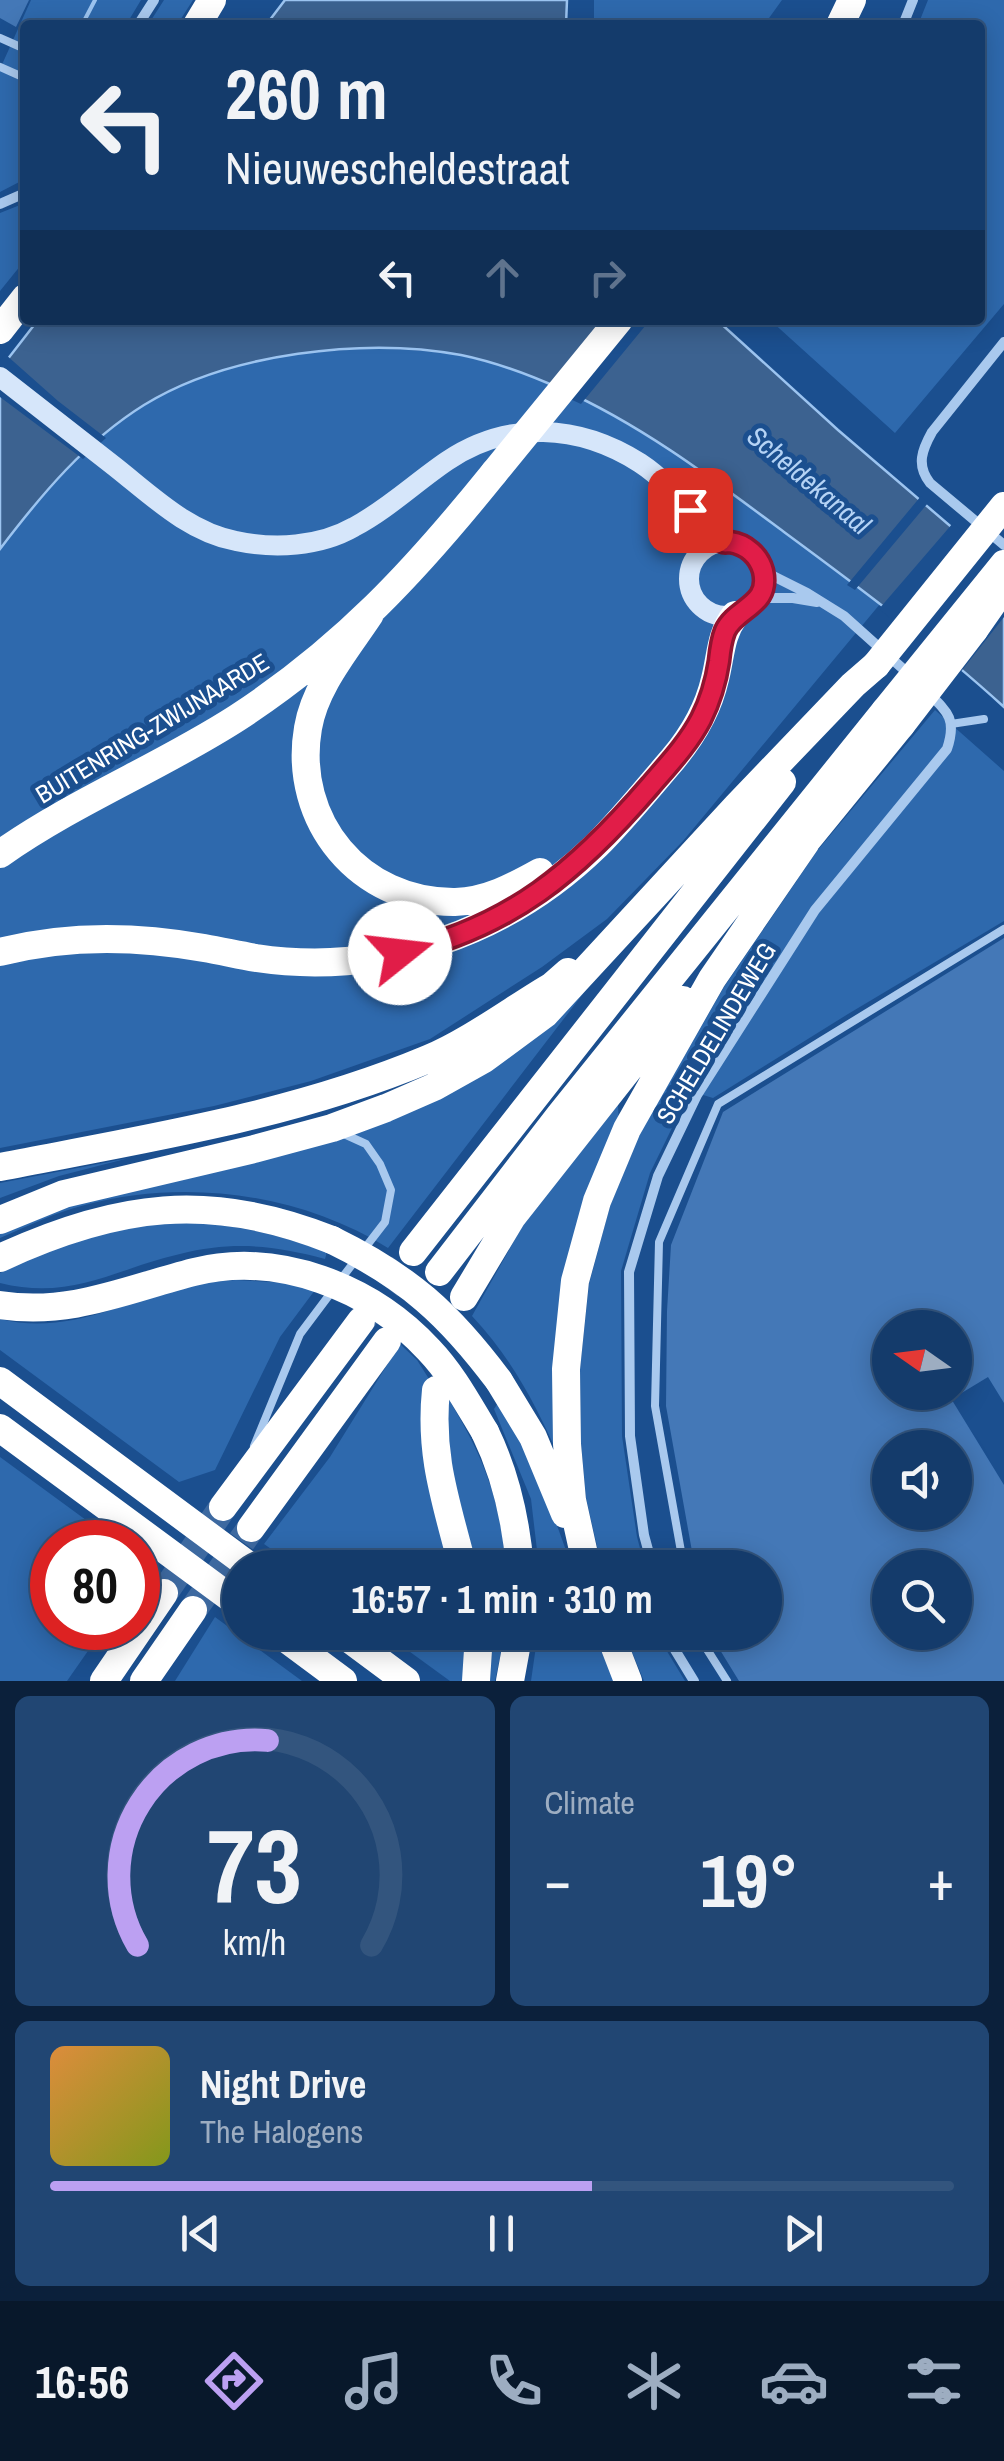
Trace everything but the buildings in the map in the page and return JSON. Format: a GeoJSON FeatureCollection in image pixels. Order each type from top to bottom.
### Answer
{"type":"FeatureCollection","features":[{"type":"Feature","properties":{"kind":"highway","name":"BUITENRING-ZWIJNAARDE"},"geometry":{"type":"LineString","coordinates":[[0,854],[234,720],[324,655],[418,565],[615,325]]}},
{"type":"Feature","properties":{"kind":"highway"},"geometry":{"type":"LineString","coordinates":[[412,1252],[856,686],[1004,506]]}},
{"type":"Feature","properties":{"kind":"highway"},"geometry":{"type":"LineString","coordinates":[[582,1550],[572,1500],[567,1444],[566,1369],[575,1281],[597,1201],[627,1129],[712,979],[1004,564]]}},
{"type":"Feature","properties":{"kind":"highway"},"geometry":{"type":"LineString","coordinates":[[439,1272],[560,1115],[893,718],[974,630],[1004,587]]}},
{"type":"Feature","properties":{"kind":"highway"},"geometry":{"type":"LineString","coordinates":[[370,614],[325,682],[314,706],[305,757],[308,790],[318,818],[332,840],[349,862],[372,880],[397,892],[455,902],[510,889],[542,871],[571,850],[612,808],[682,725],[700,682],[708,644],[723,614]]}},
{"type":"Feature","properties":{"kind":"highway"},"geometry":{"type":"LineString","coordinates":[[0,952],[62,941],[104,939],[155,941],[259,958],[338,962],[423,948],[472,930],[531,899],[564,875],[598,845],[675,756],[710,699],[727,626],[723,614]]}},
{"type":"Feature","properties":{"kind":"highway"},"geometry":{"type":"LineString","coordinates":[[0,1220],[64,1194],[332,1128],[434,1087],[484,1059],[545,1014],[856,686]]}},
{"type":"Feature","properties":{"kind":"highway"},"geometry":{"type":"LineString","coordinates":[[464,1297],[512,1218],[806,842]]}},
{"type":"Feature","properties":{"kind":"highway"},"geometry":{"type":"LineString","coordinates":[[0,1166],[214,1124],[317,1098],[431,1058],[552,986],[648,902]]}},
{"type":"Feature","properties":{"kind":"highway"},"geometry":{"type":"LineString","coordinates":[[0,1258],[89,1222],[152,1211],[248,1215],[332,1240],[415,1290],[475,1348],[533,1437],[579,1550]]}},
{"type":"Feature","properties":{"kind":"highway"},"geometry":{"type":"LineString","coordinates":[[0,1305],[25,1308],[84,1304],[222,1267],[294,1271],[348,1290],[406,1328],[460,1390],[494,1452],[508,1492],[518,1550]]}},
{"type":"Feature","properties":{"kind":"highway"},"geometry":{"type":"LineString","coordinates":[[223,1507],[361,1321]]}},
{"type":"Feature","properties":{"kind":"highway"},"geometry":{"type":"LineString","coordinates":[[252,1528],[387,1342]]}},
{"type":"Feature","properties":{"kind":"highway"},"geometry":{"type":"LineString","coordinates":[[0,1382],[228,1550]]}},
{"type":"Feature","properties":{"kind":"highway"},"geometry":{"type":"LineString","coordinates":[[436,1390],[436,1460],[458,1550]]}},
{"type":"Feature","properties":{"kind":"highway"},"geometry":{"type":"LineString","coordinates":[[0,1428],[222,1592]]}},
{"type":"Feature","properties":{"kind":"highway"},"geometry":{"type":"LineString","coordinates":[[104,1681],[164,1593]]}},
{"type":"Feature","properties":{"kind":"highway"},"geometry":{"type":"LineString","coordinates":[[144,1681],[193,1610]]}},
{"type":"Feature","properties":{"kind":"highway"},"geometry":{"type":"LineString","coordinates":[[301,1650],[343,1681]]}},
{"type":"Feature","properties":{"kind":"highway"},"geometry":{"type":"LineString","coordinates":[[364,1650],[406,1681]]}},
{"type":"Feature","properties":{"kind":"highway"},"geometry":{"type":"LineString","coordinates":[[476,1681],[478,1650]]}},
{"type":"Feature","properties":{"kind":"highway"},"geometry":{"type":"LineString","coordinates":[[510,1681],[515,1650]]}},
{"type":"Feature","properties":{"kind":"highway"},"geometry":{"type":"LineString","coordinates":[[616,1650],[628,1681]]}},
{"type":"Feature","properties":{"kind":"main road"},"geometry":{"type":"LineString","coordinates":[[0,377],[189,523],[234,541],[272,546],[310,543],[352,529],[451,458],[499,437],[540,430],[573,434],[609,446],[652,472],[722,542]]}},
{"type":"Feature","properties":{"kind":"main road"},"geometry":{"type":"LineString","coordinates":[[690,510],[701,552]]}},
{"type":"Feature","properties":{"kind":"main road"},"geometry":{"type":"LineString","coordinates":[[722,542],[748,548],[763,570],[762,589],[752,606],[723,614],[701,606],[690,585],[690,573],[701,552],[722,542]]}},
{"type":"Feature","properties":{"kind":"street"},"geometry":{"type":"LineString","coordinates":[[1004,342],[932,432],[920,462],[930,483],[1004,545]]}},
{"type":"Feature","properties":{"kind":"street"},"geometry":{"type":"LineString","coordinates":[[763,570],[854,622],[880,658],[949,713],[951,724]]}},
{"type":"Feature","properties":{"kind":"street"},"geometry":{"type":"LineString","coordinates":[[758,598],[822,602]]}},
{"type":"Feature","properties":{"kind":"street","name":"SCHELDELINDEWEG"},"geometry":{"type":"LineString","coordinates":[[648,1550],[630,1436],[629,1272],[658,1176],[697,1095],[815,910],[947,749],[953,733],[951,724]]}},
{"type":"Feature","properties":{"kind":"street"},"geometry":{"type":"LineString","coordinates":[[675,1650],[694,1681]]}},
{"type":"Feature","properties":{"kind":"lane"},"geometry":{"type":"LineString","coordinates":[[951,724],[984,719]]}},
{"type":"Feature","properties":{"kind":"lane"},"geometry":{"type":"LineString","coordinates":[[681,1550],[655,1406],[660,1242],[718,1104],[1004,928]]}},
{"type":"Feature","properties":{"kind":"lane"},"geometry":{"type":"LineString","coordinates":[[240,1483],[300,1334],[384,1222],[391,1190],[380,1164],[366,1144],[332,1128]]}},
{"type":"Feature","properties":{"kind":"lane"},"geometry":{"type":"LineString","coordinates":[[154,1681],[193,1610]]}},
{"type":"Feature","properties":{"kind":"lane"},"geometry":{"type":"LineString","coordinates":[[707,1650],[727,1681]]}},
{"type":"Feature","properties":{"kind":"shaded area"},"geometry":{"type":"Polygon","coordinates":[[[31,0],[141,0],[129,20],[22,20],[31,0]]]}},
{"type":"Feature","properties":{"kind":"shaded area"},"geometry":{"type":"Polygon","coordinates":[[[164,0],[193,0],[180,20],[151,20],[164,0]]]}},
{"type":"Feature","properties":{"kind":"shaded area"},"geometry":{"type":"Polygon","coordinates":[[[594,0],[782,0],[768,20],[594,20],[594,0]]]}},
{"type":"Feature","properties":{"kind":"shaded area"},"geometry":{"type":"Polygon","coordinates":[[[928,0],[1004,0],[1004,304],[895,433],[776,325],[985,325],[985,20],[920,20],[928,0]]]}},
{"type":"Feature","properties":{"kind":"shaded area"},"geometry":{"type":"Polygon","coordinates":[[[20,24],[20,182],[0,192],[0,69],[20,24]]]}},
{"type":"Feature","properties":{"kind":"shaded area"},"geometry":{"type":"Polygon","coordinates":[[[20,205],[20,266],[0,291],[0,213],[20,205]]]}},
{"type":"Feature","properties":{"kind":"shaded area"},"geometry":{"type":"Polygon","coordinates":[[[370,348],[461,356],[538,379],[575,396],[679,458],[814,552],[880,604],[683,841],[607,919],[542,967],[430,1039],[311,1081],[214,1106],[0,1148],[0,549],[87,450],[154,400],[233,366],[278,356],[370,348]]]}},
{"type":"Feature","properties":{"kind":"shaded area"},"geometry":{"type":"Polygon","coordinates":[[[935,710],[1004,771],[1004,921],[713,1098],[690,1091],[650,1173],[621,1271],[622,1436],[640,1550],[598,1550],[586,1498],[580,1369],[589,1284],[610,1206],[639,1135],[724,987],[817,851],[935,710]]]}},
{"type":"Feature","properties":{"kind":"shaded area"},"geometry":{"type":"Polygon","coordinates":[[[592,982],[388,1248],[317,1214],[279,1203],[201,1192],[123,1197],[85,1205],[0,1238],[0,1232],[68,1204],[335,1138],[592,982]]]}},
{"type":"Feature","properties":{"kind":"shaded area"},"geometry":{"type":"Polygon","coordinates":[[[618,1105],[619,1125],[588,1198],[560,1460],[522,1384],[472,1316],[523,1225],[618,1105]]]}},
{"type":"Feature","properties":{"kind":"shaded area"},"geometry":{"type":"Polygon","coordinates":[[[129,1158],[59,1176],[0,1198],[0,1183],[129,1158]]]}},
{"type":"Feature","properties":{"kind":"shaded area"},"geometry":{"type":"Polygon","coordinates":[[[185,1222],[257,1231],[327,1252],[325,1259],[270,1248],[217,1247],[156,1260],[71,1286],[26,1288],[0,1283],[0,1273],[70,1244],[136,1227],[185,1222]]]}},
{"type":"Feature","properties":{"kind":"shaded area"},"geometry":{"type":"Polygon","coordinates":[[[236,1280],[288,1283],[315,1290],[280,1337],[215,1470],[179,1482],[0,1350],[0,1319],[24,1323],[70,1320],[182,1287],[236,1280]]]}},
{"type":"Feature","properties":{"kind":"shaded area"},"geometry":{"type":"Polygon","coordinates":[[[400,1344],[429,1379],[452,1550],[273,1550],[264,1544],[330,1457],[400,1344]]]}},
{"type":"Feature","properties":{"kind":"shaded area"},"geometry":{"type":"Polygon","coordinates":[[[448,1398],[488,1479],[503,1550],[472,1550],[454,1483],[448,1398]]]}},
{"type":"Feature","properties":{"kind":"shaded area"},"geometry":{"type":"Polygon","coordinates":[[[500,1400],[537,1470],[566,1550],[537,1550],[531,1499],[494,1409],[500,1400]]]}},
{"type":"Feature","properties":{"kind":"shaded area"},"geometry":{"type":"Polygon","coordinates":[[[0,1457],[86,1520],[30,1520],[30,1650],[89,1650],[67,1681],[0,1681],[0,1457]]]}},
{"type":"Feature","properties":{"kind":"shaded area"},"geometry":{"type":"Polygon","coordinates":[[[215,1617],[222,1622],[222,1650],[260,1650],[302,1681],[175,1681],[215,1617]]]}},
{"type":"Feature","properties":{"kind":"shaded area"},"geometry":{"type":"Polygon","coordinates":[[[407,1650],[467,1650],[467,1681],[450,1681],[407,1650]]]}},
{"type":"Feature","properties":{"kind":"shaded area"},"geometry":{"type":"Polygon","coordinates":[[[492,1650],[501,1650],[495,1681],[490,1681],[492,1650]]]}},
{"type":"Feature","properties":{"kind":"shaded area"},"geometry":{"type":"Polygon","coordinates":[[[535,1650],[605,1650],[619,1681],[531,1681],[535,1650]]]}},
{"type":"Feature","properties":{"kind":"shaded area"},"geometry":{"type":"Polygon","coordinates":[[[631,1650],[666,1650],[685,1681],[644,1681],[631,1650]]]}},
{"type":"Feature","properties":{"kind":"water"},"geometry":{"type":"Polygon","coordinates":[[[285,0],[567,0],[566,20],[270,20],[285,0]]]}},
{"type":"Feature","properties":{"kind":"water","name":"Scheldekanaal"},"geometry":{"type":"Polygon","coordinates":[[[34,325],[722,325],[1004,572],[1004,707],[869,595],[677,454],[591,403],[499,365],[461,355],[383,348],[341,349],[256,362],[178,387],[123,419],[84,452],[0,549],[0,369],[34,325]]]}},
{"type":"Feature","properties":{"kind":"pier"},"geometry":{"type":"Polygon","coordinates":[[[600,325],[646,325],[581,404],[557,393],[600,325]]]}},
{"type":"Feature","properties":{"kind":"pier"},"geometry":{"type":"Polygon","coordinates":[[[5,354],[106,438],[83,459],[0,397],[0,361],[5,354]]]}},
{"type":"Feature","properties":{"kind":"pier"},"geometry":{"type":"Polygon","coordinates":[[[921,496],[928,503],[855,590],[847,585],[921,496]]]}},
{"type":"Feature","properties":{"kind":"pier"},"geometry":{"type":"Polygon","coordinates":[[[953,523],[1004,565],[1004,617],[959,674],[879,609],[953,523]]]}},
{"type":"Feature","properties":{"kind":"waterway"},"geometry":{"type":"LineString","coordinates":[[85,20],[95,0]]}},
{"type":"Feature","properties":{"kind":"tunnel"},"geometry":{"type":"LineString","coordinates":[[361,1321],[413,1252]]}},
{"type":"Feature","properties":{"kind":"tunnel"},"geometry":{"type":"LineString","coordinates":[[164,1593],[223,1507]]}},
{"type":"Feature","properties":{"kind":"tunnel"},"geometry":{"type":"LineString","coordinates":[[193,1610],[251,1528]]}},
{"type":"Feature","properties":{"kind":"route"},"geometry":{"type":"LineString","coordinates":[[400,953],[459,936],[498,918],[564,875],[598,845],[688,740],[710,699],[727,626],[735,615],[752,606],[764,580],[760,562],[748,548],[722,542],[690,510]]}}]}
